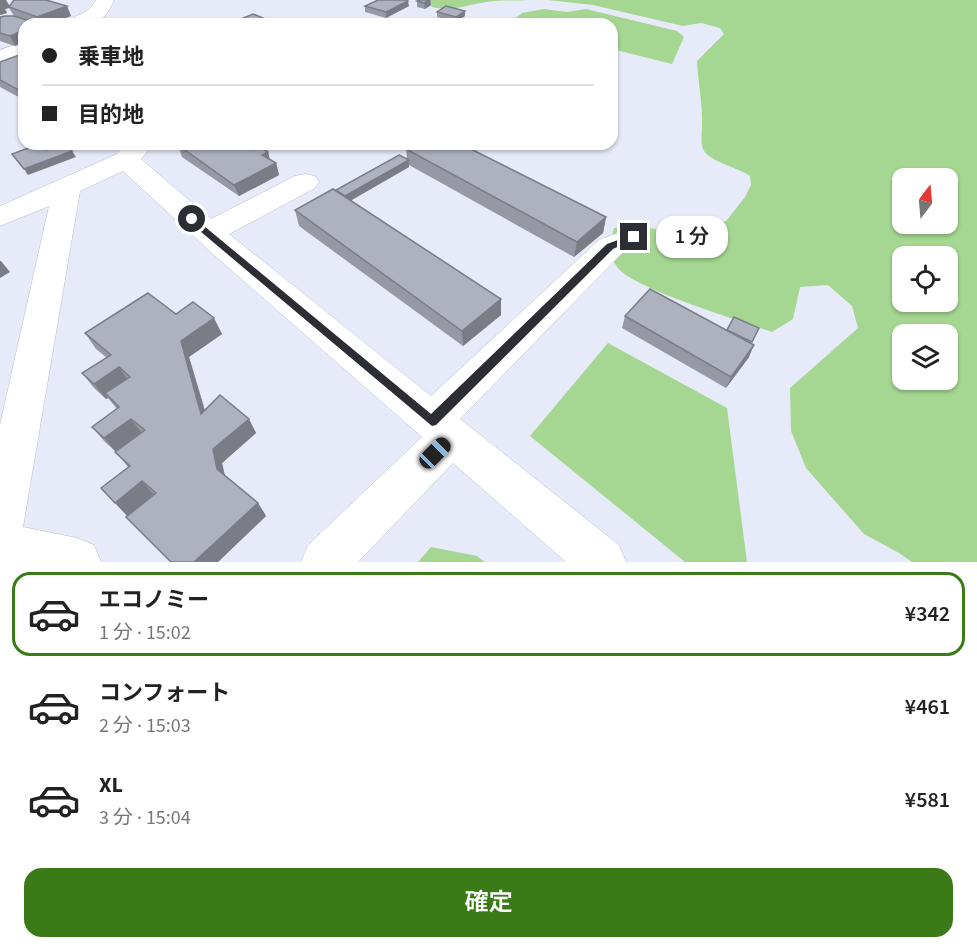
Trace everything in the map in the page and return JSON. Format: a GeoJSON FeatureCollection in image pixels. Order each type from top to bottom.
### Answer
{"type":"FeatureCollection","features":[{"type":"Feature","properties":{"kind":"street"},"geometry":{"type":"LineString","coordinates":[[89,18],[99,13],[105,0]]}},
{"type":"Feature","properties":{"kind":"street"},"geometry":{"type":"LineString","coordinates":[[0,57],[18,50]]}},
{"type":"Feature","properties":{"kind":"street"},"geometry":{"type":"LineString","coordinates":[[0,217],[67,187],[133,152],[208,233],[602,562]]}},
{"type":"Feature","properties":{"kind":"street"},"geometry":{"type":"LineString","coordinates":[[208,233],[305,182]]}},
{"type":"Feature","properties":{"kind":"street"},"geometry":{"type":"LineString","coordinates":[[0,529],[67,187]]}},
{"type":"Feature","properties":{"kind":"street"},"geometry":{"type":"LineString","coordinates":[[324,562],[441,429],[610,247],[634,237]]}},
{"type":"Feature","properties":{"kind":"street"},"geometry":{"type":"LineString","coordinates":[[0,546],[77,562]]}},
{"type":"Feature","properties":{"kind":"green space"},"geometry":{"type":"Polygon","coordinates":[[[423,0],[530,0],[491,1],[446,9],[432,7],[430,3],[423,0]]]}},
{"type":"Feature","properties":{"kind":"green space"},"geometry":{"type":"Polygon","coordinates":[[[548,0],[977,0],[977,562],[912,562],[864,534],[806,468],[791,431],[790,388],[858,328],[852,306],[828,285],[800,287],[793,319],[772,332],[666,295],[628,276],[615,264],[611,249],[614,228],[639,226],[670,232],[713,229],[727,220],[745,197],[751,185],[750,176],[713,159],[704,151],[702,145],[702,110],[697,61],[724,34],[720,28],[701,23],[683,26],[593,5],[548,0]]]}},
{"type":"Feature","properties":{"kind":"green space"},"geometry":{"type":"Polygon","coordinates":[[[544,9],[567,12],[586,9],[677,31],[684,37],[672,64],[618,50],[618,18],[515,18],[522,13],[544,9]]]}},
{"type":"Feature","properties":{"kind":"green space"},"geometry":{"type":"Polygon","coordinates":[[[608,343],[727,408],[747,562],[685,562],[530,436],[608,343]]]}},
{"type":"Feature","properties":{"kind":"green space"},"geometry":{"type":"Polygon","coordinates":[[[431,547],[477,556],[485,562],[418,562],[431,547]]]}},
{"type":"Feature","properties":{"kind":"building"},"geometry":{"type":"Polygon","coordinates":[[[14,0],[46,0],[67,6],[37,17],[9,7],[14,0]]]}},
{"type":"Feature","properties":{"kind":"building"},"geometry":{"type":"Polygon","coordinates":[[[378,0],[408,1],[386,12],[365,6],[378,0]]]}},
{"type":"Feature","properties":{"kind":"building"},"geometry":{"type":"Polygon","coordinates":[[[446,6],[465,11],[456,17],[437,12],[446,6]]]}},
{"type":"Feature","properties":{"kind":"building"},"geometry":{"type":"Polygon","coordinates":[[[253,14],[263,18],[244,18],[253,14]]]}},
{"type":"Feature","properties":{"kind":"building"},"geometry":{"type":"Polygon","coordinates":[[[0,17],[20,18],[18,18],[18,33],[10,36],[0,33],[0,17]]]}},
{"type":"Feature","properties":{"kind":"building"},"geometry":{"type":"Polygon","coordinates":[[[18,55],[18,90],[0,80],[0,62],[18,55]]]}},
{"type":"Feature","properties":{"kind":"building"},"geometry":{"type":"Polygon","coordinates":[[[23,150],[72,151],[24,169],[12,154],[23,150]]]}},
{"type":"Feature","properties":{"kind":"building"},"geometry":{"type":"Polygon","coordinates":[[[185,150],[265,150],[268,152],[262,155],[276,163],[234,185],[185,150]]]}},
{"type":"Feature","properties":{"kind":"building"},"geometry":{"type":"Polygon","coordinates":[[[408,150],[473,150],[606,217],[577,242],[408,150]]]}},
{"type":"Feature","properties":{"kind":"building"},"geometry":{"type":"Polygon","coordinates":[[[399,155],[409,160],[345,196],[336,190],[399,155]]]}},
{"type":"Feature","properties":{"kind":"building"},"geometry":{"type":"Polygon","coordinates":[[[333,189],[501,299],[462,331],[295,210],[333,189]]]}},
{"type":"Feature","properties":{"kind":"building"},"geometry":{"type":"Polygon","coordinates":[[[650,289],[754,345],[731,377],[625,316],[650,289]]]}},
{"type":"Feature","properties":{"kind":"building"},"geometry":{"type":"Polygon","coordinates":[[[148,293],[176,314],[193,302],[214,318],[181,341],[201,414],[220,395],[249,419],[213,449],[217,469],[258,503],[194,562],[171,562],[126,517],[156,493],[142,481],[115,503],[101,488],[130,466],[115,452],[145,430],[131,419],[104,438],[92,427],[119,407],[105,393],[130,377],[119,367],[94,384],[82,373],[111,355],[85,333],[148,293]]]}},
{"type":"Feature","properties":{"kind":"building"},"geometry":{"type":"Polygon","coordinates":[[[734,317],[759,328],[752,342],[727,330],[734,317]]]}},
{"type":"Feature","properties":{"kind":"route"},"geometry":{"type":"LineString","coordinates":[[192,219],[432,421],[610,247],[634,237]]}}]}
